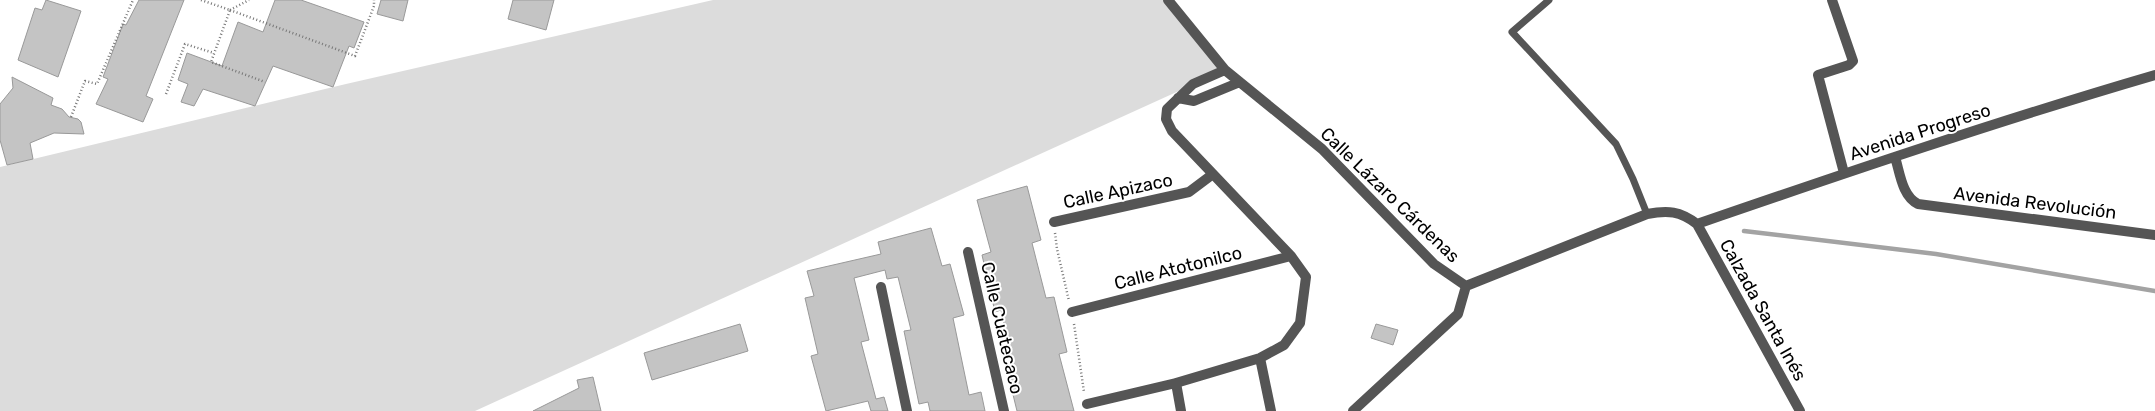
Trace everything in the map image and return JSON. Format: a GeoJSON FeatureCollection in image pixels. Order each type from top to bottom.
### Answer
{"type":"FeatureCollection","features":[{"type":"Feature","properties":{"kind":"street","name":"Calle Lázaro Cárdenas"},"geometry":{"type":"LineString","coordinates":[[1168,0],[1225,70],[1322,149],[1434,264],[1466,286],[1647,214],[1668,211],[1676,212],[1697,224]]}},
{"type":"Feature","properties":{"kind":"street"},"geometry":{"type":"LineString","coordinates":[[1832,0],[1853,61],[1849,65],[1818,75],[1844,173]]}},
{"type":"Feature","properties":{"kind":"street"},"geometry":{"type":"LineString","coordinates":[[1087,404],[1176,383],[1260,358],[1284,344],[1300,323],[1306,278],[1291,256],[1172,131],[1166,119],[1167,109],[1192,84],[1225,70]]}},
{"type":"Feature","properties":{"kind":"street","name":"Avenida Progreso"},"geometry":{"type":"LineString","coordinates":[[1697,224],[1844,173],[2077,98],[2155,75]]}},
{"type":"Feature","properties":{"kind":"street"},"geometry":{"type":"LineString","coordinates":[[1178,98],[1194,102],[1240,82]]}},
{"type":"Feature","properties":{"kind":"street","name":"Avenida Revolución"},"geometry":{"type":"LineString","coordinates":[[1895,157],[1906,194],[1911,201],[1918,204],[2155,235]]}},
{"type":"Feature","properties":{"kind":"street","name":"Calle Apizaco"},"geometry":{"type":"LineString","coordinates":[[1054,222],[1188,192],[1213,174]]}},
{"type":"Feature","properties":{"kind":"street","name":"Calzada Santa Inés"},"geometry":{"type":"LineString","coordinates":[[1697,224],[1800,411]]}},
{"type":"Feature","properties":{"kind":"street","name":"Calle Cuatecaco"},"geometry":{"type":"LineString","coordinates":[[968,252],[1004,411]]}},
{"type":"Feature","properties":{"kind":"street","name":"Calle Atotonilco"},"geometry":{"type":"LineString","coordinates":[[1072,312],[1291,256]]}},
{"type":"Feature","properties":{"kind":"street"},"geometry":{"type":"LineString","coordinates":[[1353,411],[1458,314],[1466,286]]}},
{"type":"Feature","properties":{"kind":"street"},"geometry":{"type":"LineString","coordinates":[[881,287],[907,411]]}},
{"type":"Feature","properties":{"kind":"street"},"geometry":{"type":"LineString","coordinates":[[1260,358],[1271,411]]}},
{"type":"Feature","properties":{"kind":"street"},"geometry":{"type":"LineString","coordinates":[[1176,383],[1180,411]]}},
{"type":"Feature","properties":{"kind":"lane"},"geometry":{"type":"LineString","coordinates":[[1549,0],[1512,32],[1616,144],[1647,214]]}},
{"type":"Feature","properties":{"kind":"path"},"geometry":{"type":"LineString","coordinates":[[71,118],[84,81],[98,84],[133,0]]}},
{"type":"Feature","properties":{"kind":"path"},"geometry":{"type":"LineString","coordinates":[[201,0],[355,56],[374,6],[374,0]]}},
{"type":"Feature","properties":{"kind":"path"},"geometry":{"type":"LineString","coordinates":[[250,0],[230,10],[211,62],[266,82]]}},
{"type":"Feature","properties":{"kind":"path"},"geometry":{"type":"LineString","coordinates":[[166,94],[185,44],[214,53]]}},
{"type":"Feature","properties":{"kind":"shaded area"},"geometry":{"type":"Polygon","coordinates":[[[713,0],[1171,0],[1225,70],[475,411],[0,411],[0,167],[346,84],[713,0]]]}},
{"type":"Feature","properties":{"kind":"building"},"geometry":{"type":"Polygon","coordinates":[[[46,0],[81,11],[58,77],[18,60],[35,8],[42,10],[46,0]]]}},
{"type":"Feature","properties":{"kind":"building"},"geometry":{"type":"Polygon","coordinates":[[[139,0],[184,0],[146,96],[153,99],[143,122],[96,104],[108,79],[103,77],[123,24],[126,25],[139,0]]]}},
{"type":"Feature","properties":{"kind":"building"},"geometry":{"type":"Polygon","coordinates":[[[275,0],[301,0],[364,22],[354,48],[349,46],[333,87],[273,66],[255,106],[203,89],[194,106],[181,102],[188,84],[178,80],[187,53],[222,66],[238,22],[263,32],[275,0]]]}},
{"type":"Feature","properties":{"kind":"building"},"geometry":{"type":"Polygon","coordinates":[[[381,0],[408,0],[403,21],[377,14],[381,0]]]}},
{"type":"Feature","properties":{"kind":"building"},"geometry":{"type":"Polygon","coordinates":[[[513,0],[554,0],[546,30],[508,19],[513,0]]]}},
{"type":"Feature","properties":{"kind":"building"},"geometry":{"type":"Polygon","coordinates":[[[12,77],[53,98],[51,105],[62,109],[69,117],[78,119],[81,122],[84,134],[54,133],[30,143],[33,159],[7,165],[0,140],[0,104],[13,88],[12,77]]]}},
{"type":"Feature","properties":{"kind":"building"},"geometry":{"type":"Polygon","coordinates":[[[1027,186],[1041,240],[1032,243],[1046,298],[1054,297],[1067,352],[1059,354],[1074,411],[1017,411],[1006,366],[1013,364],[1001,310],[995,312],[982,255],[991,252],[977,200],[1027,186]]]}},
{"type":"Feature","properties":{"kind":"building"},"geometry":{"type":"Polygon","coordinates":[[[931,228],[942,266],[950,264],[964,315],[953,318],[969,395],[981,392],[985,411],[930,411],[928,402],[919,404],[904,331],[911,330],[898,277],[887,279],[885,270],[854,278],[869,340],[861,342],[876,399],[884,397],[888,411],[871,411],[868,401],[826,411],[811,356],[818,354],[805,298],[814,296],[807,271],[881,254],[878,242],[931,228]]]}},
{"type":"Feature","properties":{"kind":"building"},"geometry":{"type":"Polygon","coordinates":[[[740,324],[748,351],[652,380],[644,353],[740,324]]]}},
{"type":"Feature","properties":{"kind":"building"},"geometry":{"type":"Polygon","coordinates":[[[1376,324],[1398,330],[1393,345],[1371,338],[1376,324]]]}},
{"type":"Feature","properties":{"kind":"building"},"geometry":{"type":"Polygon","coordinates":[[[593,377],[601,411],[533,411],[579,388],[577,380],[593,377]]]}},
{"type":"Feature","properties":{"kind":"waterway"},"geometry":{"type":"LineString","coordinates":[[1744,231],[1936,254],[2155,291]]}}]}
